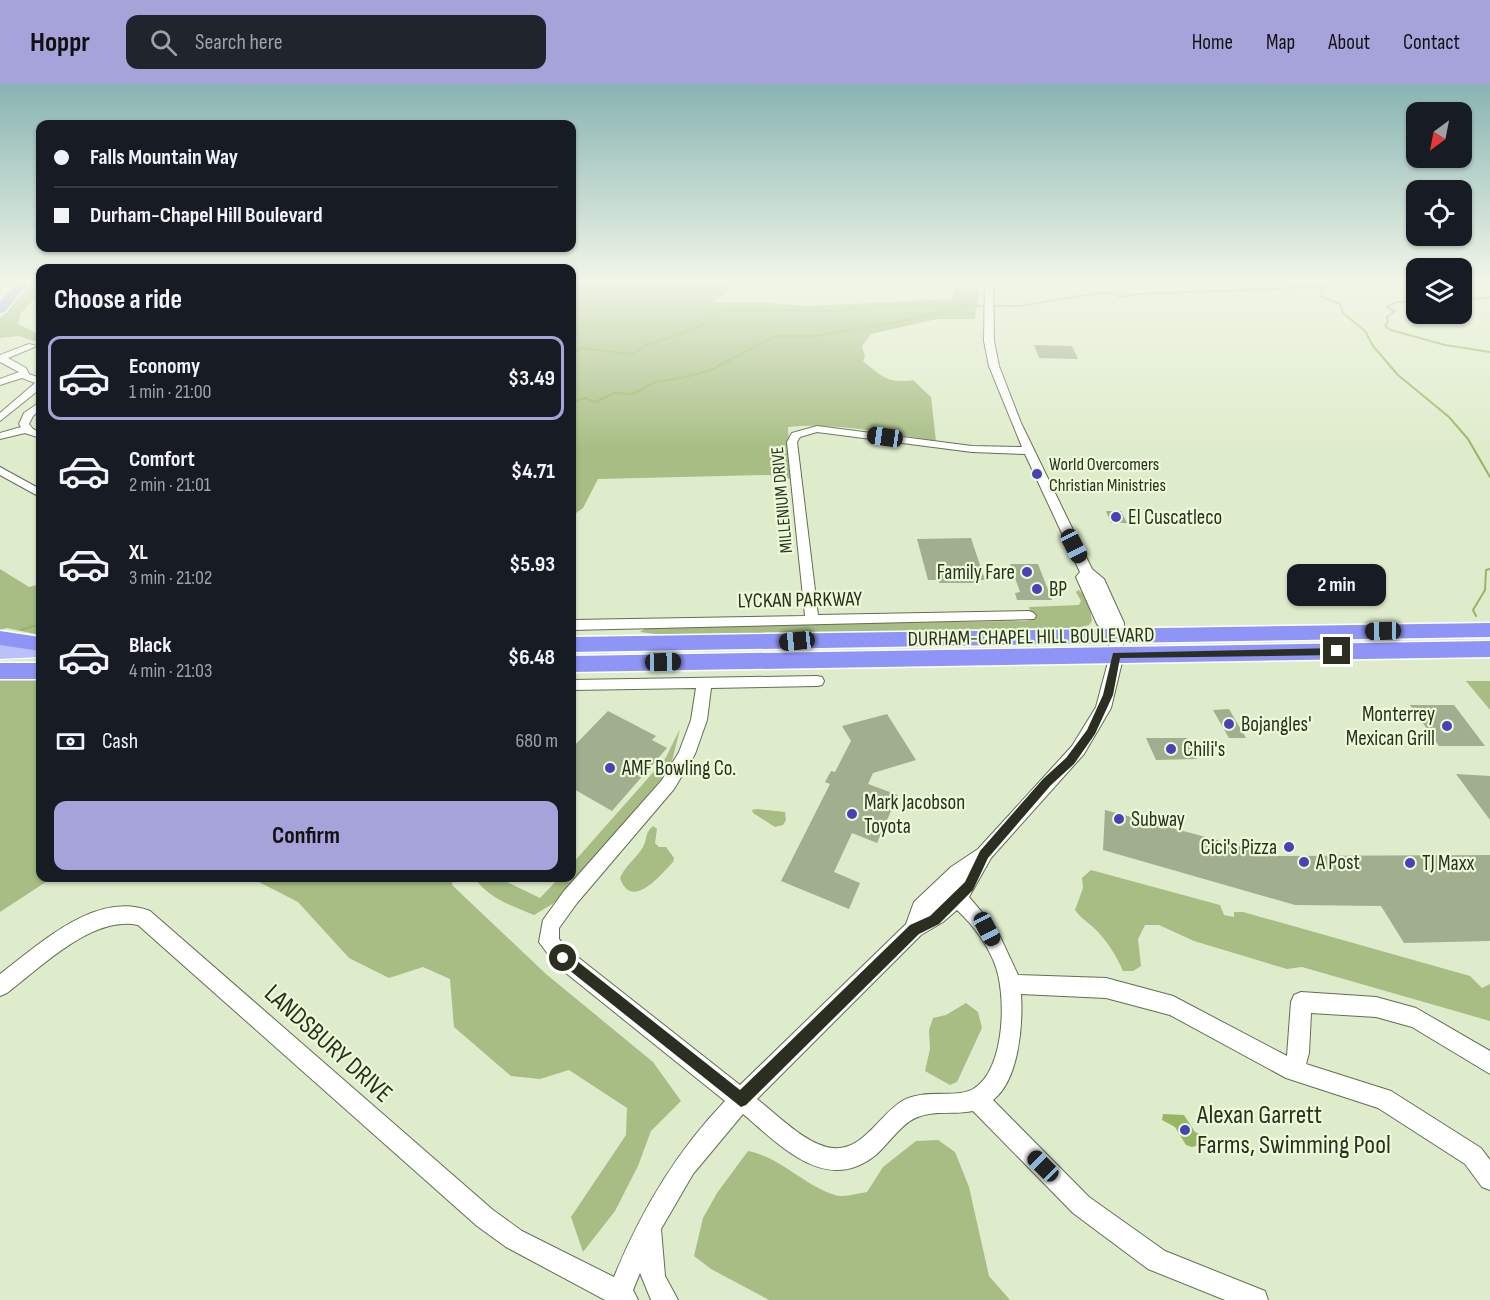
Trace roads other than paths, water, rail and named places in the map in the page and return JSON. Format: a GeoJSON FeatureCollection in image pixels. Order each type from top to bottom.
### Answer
{"type":"FeatureCollection","features":[{"type":"Feature","properties":{"kind":"highway","name":"DURHAM-CHAPEL HILL BOULEVARD"},"geometry":{"type":"LineString","coordinates":[[576,663],[620,654],[1116,645],[1490,630]]}},
{"type":"Feature","properties":{"kind":"highway"},"geometry":{"type":"LineString","coordinates":[[0,638],[36,643]]}},
{"type":"Feature","properties":{"kind":"highway","name":"DURHAM-CHAPEL HILL BOULEVARD"},"geometry":{"type":"LineString","coordinates":[[576,656],[614,652],[627,658],[637,654],[797,641],[1490,649]]}},
{"type":"Feature","properties":{"kind":"highway","name":"DURHAM-CHAPEL HILL BOULEVARD"},"geometry":{"type":"LineString","coordinates":[[576,646],[620,654]]}},
{"type":"Feature","properties":{"kind":"highway"},"geometry":{"type":"LineString","coordinates":[[0,671],[36,671]]}},
{"type":"Feature","properties":{"kind":"main road"},"geometry":{"type":"LineString","coordinates":[[0,652],[36,651]]}},
{"type":"Feature","properties":{"kind":"street"},"geometry":{"type":"LineString","coordinates":[[914,930],[921,908],[957,873],[984,854],[1047,782],[1070,761],[1091,732],[1108,695],[1116,645],[1083,577],[1088,572],[1014,420],[993,366],[991,337]]}},
{"type":"Feature","properties":{"kind":"street"},"geometry":{"type":"LineString","coordinates":[[0,358],[32,346]]}},
{"type":"Feature","properties":{"kind":"street"},"geometry":{"type":"LineString","coordinates":[[0,358],[36,380]]}},
{"type":"Feature","properties":{"kind":"street"},"geometry":{"type":"LineString","coordinates":[[0,382],[24,374]]}},
{"type":"Feature","properties":{"kind":"street"},"geometry":{"type":"LineString","coordinates":[[0,418],[36,386]]}},
{"type":"Feature","properties":{"kind":"street"},"geometry":{"type":"LineString","coordinates":[[26,429],[26,418],[36,409]]}},
{"type":"Feature","properties":{"kind":"street"},"geometry":{"type":"LineString","coordinates":[[0,436],[26,429],[36,433]]}},
{"type":"Feature","properties":{"kind":"street","name":"MILLENIUM DRIVE"},"geometry":{"type":"LineString","coordinates":[[812,620],[792,442],[796,435],[816,429],[833,430],[972,449],[1030,451]]}},
{"type":"Feature","properties":{"kind":"street"},"geometry":{"type":"LineString","coordinates":[[0,470],[36,492]]}},
{"type":"Feature","properties":{"kind":"street","name":"LYCKAN PARKWAY"},"geometry":{"type":"LineString","coordinates":[[576,627],[620,654],[812,620],[1029,616]]}},
{"type":"Feature","properties":{"kind":"street"},"geometry":{"type":"LineString","coordinates":[[576,682],[620,654],[704,683],[817,681]]}},
{"type":"Feature","properties":{"kind":"street"},"geometry":{"type":"LineString","coordinates":[[704,683],[701,716],[672,781],[556,916],[550,926],[549,942],[563,958],[802,1148],[817,1157],[833,1160],[854,1157],[863,1153],[911,1107],[976,1099],[998,1076],[1005,1059],[1010,1040],[1010,984],[1005,964],[987,929],[957,898]]}},
{"type":"Feature","properties":{"kind":"street"},"geometry":{"type":"LineString","coordinates":[[621,1298],[649,1227],[686,1165],[741,1100],[914,930],[934,920],[969,886],[984,854]]}},
{"type":"Feature","properties":{"kind":"street","name":"LANDSBURY DRIVE"},"geometry":{"type":"LineString","coordinates":[[0,986],[52,947],[94,921],[123,913],[134,913],[143,917],[484,1218],[514,1239],[621,1298]]}},
{"type":"Feature","properties":{"kind":"street"},"geometry":{"type":"LineString","coordinates":[[1010,984],[1106,988],[1173,1006],[1293,1071],[1383,1100],[1473,1156],[1490,1179]]}},
{"type":"Feature","properties":{"kind":"street"},"geometry":{"type":"LineString","coordinates":[[1293,1071],[1299,1053],[1301,1002],[1376,1007],[1416,1018],[1490,1063]]}},
{"type":"Feature","properties":{"kind":"street"},"geometry":{"type":"LineString","coordinates":[[976,1099],[1082,1205],[1157,1260],[1256,1300]]}},
{"type":"Feature","properties":{"kind":"street"},"geometry":{"type":"LineString","coordinates":[[649,1227],[650,1263],[654,1281],[666,1300]]}},
{"type":"Feature","properties":{"kind":"waterway"},"geometry":{"type":"LineString","coordinates":[[576,351],[582,348],[632,354],[647,345],[671,337]]}},
{"type":"Feature","properties":{"kind":"waterway"},"geometry":{"type":"LineString","coordinates":[[576,401],[585,398],[595,402],[614,393],[633,394],[655,382],[686,377],[713,369],[774,337]]}},
{"type":"Feature","properties":{"kind":"waterway"},"geometry":{"type":"LineString","coordinates":[[1368,337],[1373,346],[1398,375],[1449,417],[1468,439],[1490,477]]}},
{"type":"Feature","properties":{"kind":"waterway"},"geometry":{"type":"LineString","coordinates":[[1415,337],[1445,345],[1490,352]]}},
{"type":"Feature","properties":{"kind":"waterway"},"geometry":{"type":"LineString","coordinates":[[1476,616],[1473,610],[1485,590],[1486,570],[1490,569]]}},
{"type":"Feature","properties":{"kind":"waterway"},"geometry":{"type":"LineString","coordinates":[[21,630],[36,625]]}},
{"type":"Feature","properties":{"kind":"place","name":"World Overcomers Christian Ministries"},"geometry":{"type":"Point","coordinates":[1037,474]}},
{"type":"Feature","properties":{"kind":"place","name":"El Cuscatleco"},"geometry":{"type":"Point","coordinates":[1116,517]}},
{"type":"Feature","properties":{"kind":"place","name":"Family Fare"},"geometry":{"type":"Point","coordinates":[1027,572]}},
{"type":"Feature","properties":{"kind":"place","name":"BP"},"geometry":{"type":"Point","coordinates":[1037,589]}},
{"type":"Feature","properties":{"kind":"place","name":"Bojangles'"},"geometry":{"type":"Point","coordinates":[1229,724]}},
{"type":"Feature","properties":{"kind":"place","name":"Monterrey Mexican Grill"},"geometry":{"type":"Point","coordinates":[1447,726]}},
{"type":"Feature","properties":{"kind":"place","name":"Chili's"},"geometry":{"type":"Point","coordinates":[1171,749]}},
{"type":"Feature","properties":{"kind":"place","name":"AMF Bowling Co."},"geometry":{"type":"Point","coordinates":[610,768]}},
{"type":"Feature","properties":{"kind":"place","name":"Mark Jacobson Toyota"},"geometry":{"type":"Point","coordinates":[852,814]}},
{"type":"Feature","properties":{"kind":"place","name":"Subway"},"geometry":{"type":"Point","coordinates":[1119,819]}},
{"type":"Feature","properties":{"kind":"place","name":"Cici's Pizza"},"geometry":{"type":"Point","coordinates":[1289,847]}},
{"type":"Feature","properties":{"kind":"place","name":"A Post"},"geometry":{"type":"Point","coordinates":[1304,862]}},
{"type":"Feature","properties":{"kind":"place","name":"TJ Maxx"},"geometry":{"type":"Point","coordinates":[1410,863]}},
{"type":"Feature","properties":{"kind":"place","name":"Alexan Garrett Farms, Swimming Pool"},"geometry":{"type":"Point","coordinates":[1185,1130]}}]}
